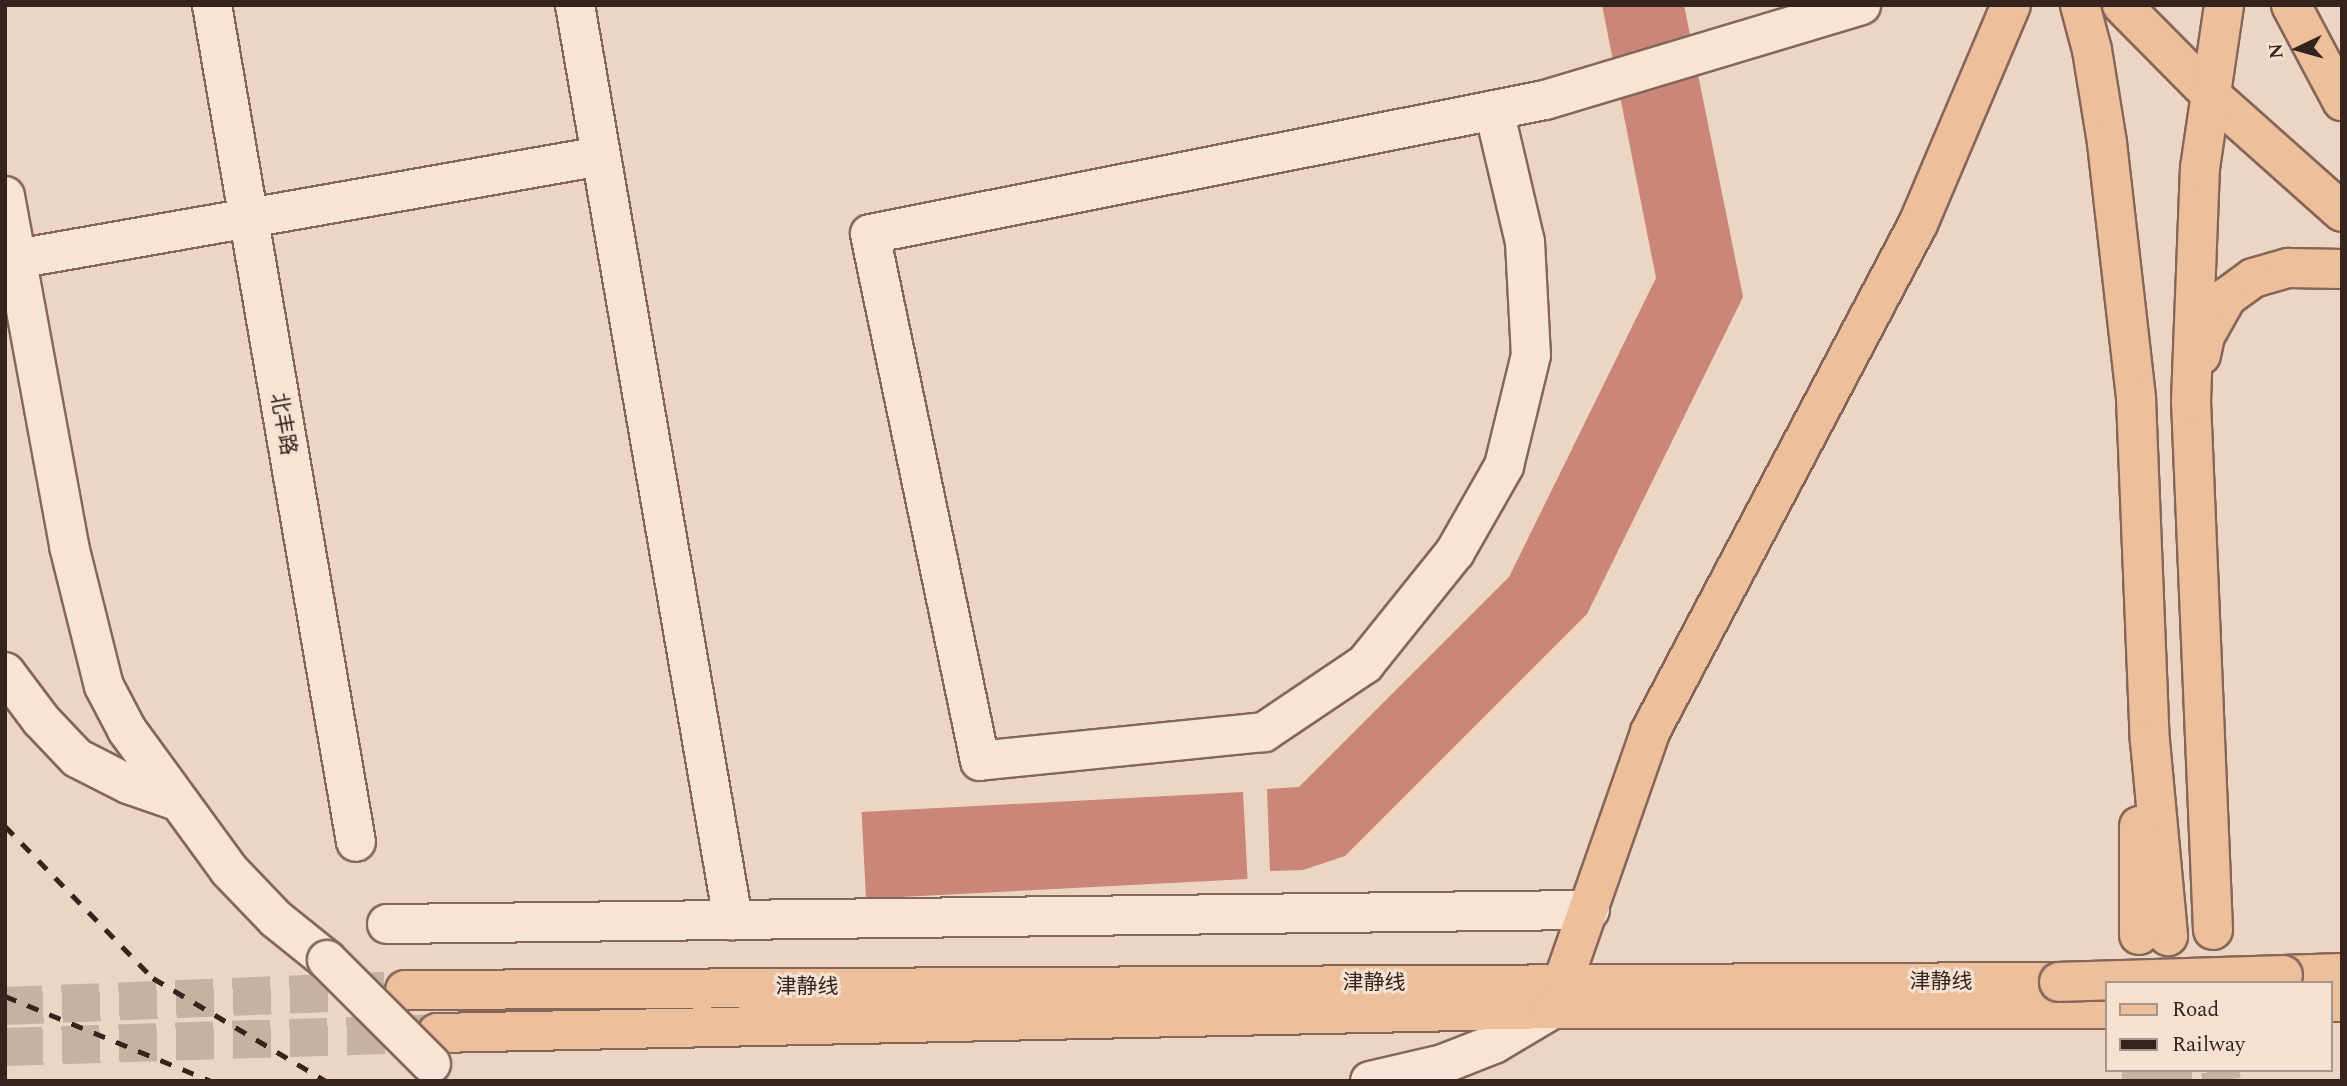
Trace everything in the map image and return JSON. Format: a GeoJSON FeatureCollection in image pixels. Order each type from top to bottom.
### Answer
{"type":"FeatureCollection","features":[{"type":"Feature","properties":{"kind":"main road"},"geometry":{"type":"LineString","coordinates":[[1559,995],[1650,732],[1918,224],[2011,5]]}},
{"type":"Feature","properties":{"kind":"main road"},"geometry":{"type":"LineString","coordinates":[[2080,5],[2092,50],[2107,143],[2136,399],[2150,741],[2153,936]]}},
{"type":"Feature","properties":{"kind":"main road"},"geometry":{"type":"LineString","coordinates":[[2122,5],[2211,96],[2342,212]]}},
{"type":"Feature","properties":{"kind":"main road"},"geometry":{"type":"LineString","coordinates":[[2213,930],[2191,401],[2200,168],[2224,5]]}},
{"type":"Feature","properties":{"kind":"main road"},"geometry":{"type":"LineString","coordinates":[[2291,5],[2342,102]]}},
{"type":"Feature","properties":{"kind":"main road"},"geometry":{"type":"LineString","coordinates":[[2191,401],[2205,336],[2227,297],[2253,278],[2289,268],[2342,269]]}},
{"type":"Feature","properties":{"kind":"main road","name":"津静线"},"geometry":{"type":"LineString","coordinates":[[2219,981],[2342,972]]}},
{"type":"Feature","properties":{"kind":"main road","name":"津静线"},"geometry":{"type":"LineString","coordinates":[[405,990],[2060,996],[2106,992]]}},
{"type":"Feature","properties":{"kind":"main road","name":"津静线"},"geometry":{"type":"LineString","coordinates":[[438,1059],[1559,995]]}},
{"type":"Feature","properties":{"kind":"main road","name":"津静线"},"geometry":{"type":"LineString","coordinates":[[2060,996],[2106,1009]]}},
{"type":"Feature","properties":{"kind":"street","name":"北丰路"},"geometry":{"type":"LineString","coordinates":[[212,5],[355,842]]}},
{"type":"Feature","properties":{"kind":"street"},"geometry":{"type":"LineString","coordinates":[[575,5],[733,920]]}},
{"type":"Feature","properties":{"kind":"street"},"geometry":{"type":"LineString","coordinates":[[1494,110],[1525,242],[1531,355],[1504,467],[1455,552],[1365,664],[1264,732],[980,761],[870,234],[1494,110],[1545,100],[1861,5]]}},
{"type":"Feature","properties":{"kind":"street"},"geometry":{"type":"LineString","coordinates":[[11,260],[248,216],[600,156]]}},
{"type":"Feature","properties":{"kind":"street"},"geometry":{"type":"LineString","coordinates":[[5,196],[11,260],[89,636],[110,697],[177,801],[229,870],[276,919],[327,960],[438,1059]]}},
{"type":"Feature","properties":{"kind":"street"},"geometry":{"type":"LineString","coordinates":[[5,672],[41,720],[77,758],[128,784],[177,801]]}},
{"type":"Feature","properties":{"kind":"street"},"geometry":{"type":"LineString","coordinates":[[387,924],[1590,910]]}},
{"type":"Feature","properties":{"kind":"street"},"geometry":{"type":"LineString","coordinates":[[1370,1081],[1443,1064],[1481,1049],[1559,995]]}},
{"type":"Feature","properties":{"kind":"building"},"geometry":{"type":"Polygon","coordinates":[[[1602,5],[1684,5],[1743,297],[1587,614],[1345,856],[1303,870],[1270,871],[1267,789],[1299,787],[1509,577],[1656,278],[1602,5]]]}},
{"type":"Feature","properties":{"kind":"building"},"geometry":{"type":"Polygon","coordinates":[[[1243,792],[1248,879],[866,899],[862,812],[1243,792]]]}},
{"type":"Feature","properties":{"kind":"tunnel"},"geometry":{"type":"LineString","coordinates":[[5,1006],[386,991]]}},
{"type":"Feature","properties":{"kind":"tunnel"},"geometry":{"type":"LineString","coordinates":[[5,1047],[426,1034]]}},
{"type":"Feature","properties":{"kind":"tunnel"},"geometry":{"type":"LineString","coordinates":[[2141,1072],[2141,1081]]}},
{"type":"Feature","properties":{"kind":"tunnel"},"geometry":{"type":"LineString","coordinates":[[2173,1072],[2173,1081]]}},
{"type":"Feature","properties":{"kind":"tunnel"},"geometry":{"type":"LineString","coordinates":[[2220,1072],[2222,1081]]}},
{"type":"Feature","properties":{"kind":"railway"},"geometry":{"type":"LineString","coordinates":[[5,826],[153,978],[326,1081]]}},
{"type":"Feature","properties":{"kind":"railway"},"geometry":{"type":"LineString","coordinates":[[5,996],[211,1081]]}}]}
